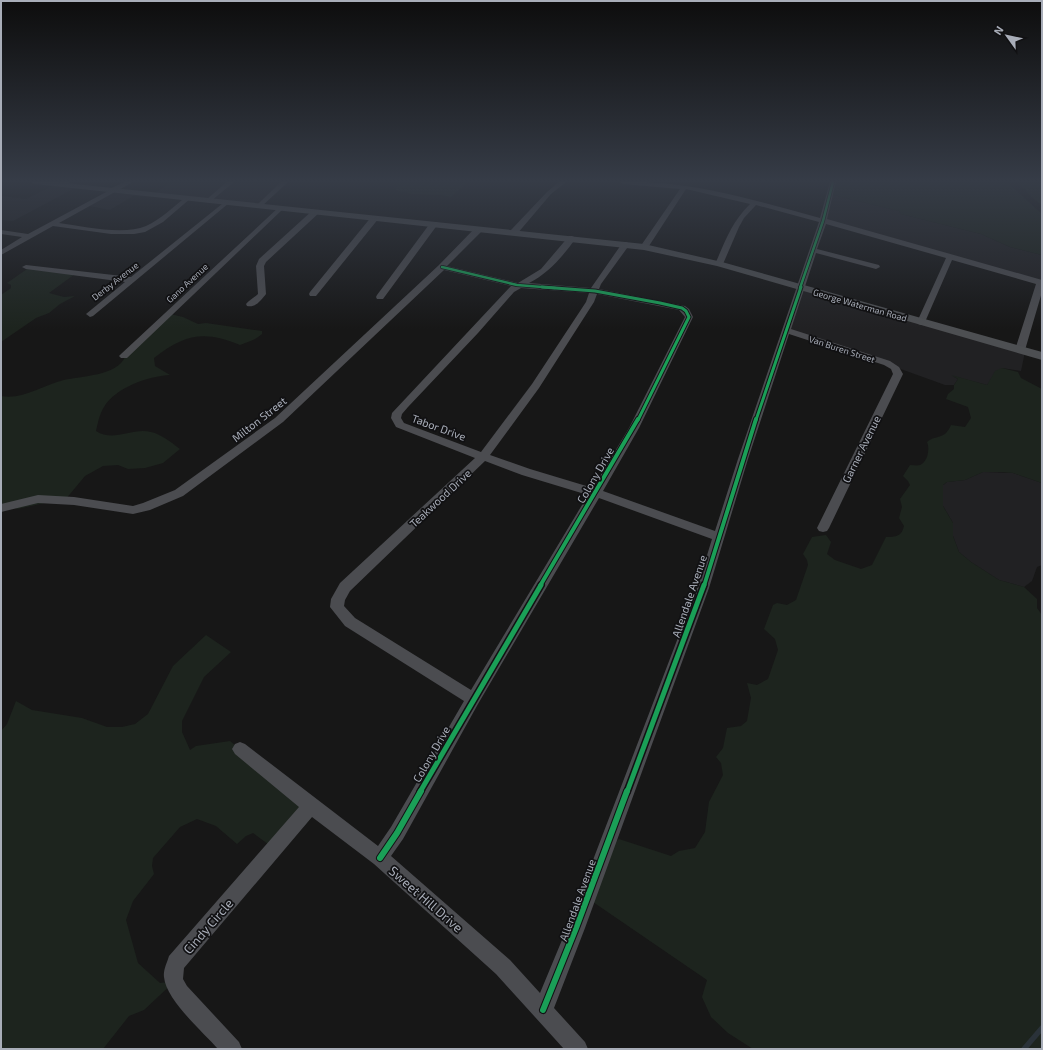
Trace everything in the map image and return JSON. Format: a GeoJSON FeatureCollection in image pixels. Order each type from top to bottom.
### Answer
{"type":"FeatureCollection","features":[{"type":"Feature","properties":{"kind":"main road","name":"George Waterman Road"},"geometry":{"type":"LineString","coordinates":[[502,231],[626,244],[719,264],[1042,356]]}},
{"type":"Feature","properties":{"kind":"street"},"geometry":{"type":"LineString","coordinates":[[1,253],[39,231]]}},
{"type":"Feature","properties":{"kind":"street"},"geometry":{"type":"LineString","coordinates":[[117,231],[134,231]]}},
{"type":"Feature","properties":{"kind":"street","name":"Derby Avenue"},"geometry":{"type":"LineString","coordinates":[[90,314],[192,231]]}},
{"type":"Feature","properties":{"kind":"street","name":"Gano Avenue"},"geometry":{"type":"LineString","coordinates":[[124,356],[257,231]]}},
{"type":"Feature","properties":{"kind":"street"},"geometry":{"type":"LineString","coordinates":[[250,304],[262,294],[260,266],[262,261],[295,231]]}},
{"type":"Feature","properties":{"kind":"street"},"geometry":{"type":"LineString","coordinates":[[313,294],[364,231]]}},
{"type":"Feature","properties":{"kind":"street"},"geometry":{"type":"LineString","coordinates":[[380,297],[429,231]]}},
{"type":"Feature","properties":{"kind":"street","name":"Milton Street"},"geometry":{"type":"LineString","coordinates":[[1,508],[38,499],[74,501],[133,510],[146,507],[179,493],[279,420],[302,400],[442,267],[477,231]]}},
{"type":"Feature","properties":{"kind":"street"},"geometry":{"type":"LineString","coordinates":[[644,247],[655,231]]}},
{"type":"Feature","properties":{"kind":"street"},"geometry":{"type":"LineString","coordinates":[[719,264],[733,231]]}},
{"type":"Feature","properties":{"kind":"street","name":"Allendale Avenue"},"geometry":{"type":"LineString","coordinates":[[543,1010],[576,928],[703,588],[819,231]]}},
{"type":"Feature","properties":{"kind":"street"},"geometry":{"type":"LineString","coordinates":[[858,231],[1041,283],[1020,350]]}},
{"type":"Feature","properties":{"kind":"street"},"geometry":{"type":"LineString","coordinates":[[1,232],[29,236]]}},
{"type":"Feature","properties":{"kind":"street","name":"Tabor Drive"},"geometry":{"type":"LineString","coordinates":[[572,238],[549,266],[533,278],[517,285],[511,290],[475,331],[397,413],[396,418],[400,425],[526,472],[595,493],[719,537]]}},
{"type":"Feature","properties":{"kind":"street","name":"Teakwood Drive"},"geometry":{"type":"LineString","coordinates":[[473,699],[350,622],[337,607],[338,599],[345,588],[483,456],[536,386],[575,326],[598,284],[626,244]]}},
{"type":"Feature","properties":{"kind":"street"},"geometry":{"type":"LineString","coordinates":[[812,250],[876,267]]}},
{"type":"Feature","properties":{"kind":"street"},"geometry":{"type":"LineString","coordinates":[[921,322],[950,257]]}},
{"type":"Feature","properties":{"kind":"street"},"geometry":{"type":"LineString","coordinates":[[26,267],[133,280]]}},
{"type":"Feature","properties":{"kind":"street","name":"Colony Drive"},"geometry":{"type":"LineString","coordinates":[[380,858],[397,833],[473,699],[634,428],[689,317],[686,311],[672,305],[595,291],[517,285],[442,267]]}},
{"type":"Feature","properties":{"kind":"street","name":"Van Buren Street"},"geometry":{"type":"LineString","coordinates":[[786,330],[887,363],[897,370]]}},
{"type":"Feature","properties":{"kind":"street","name":"Garner Avenue"},"geometry":{"type":"LineString","coordinates":[[823,528],[898,374],[897,370]]}},
{"type":"Feature","properties":{"kind":"street","name":"Sweet Hill Drive"},"geometry":{"type":"LineString","coordinates":[[240,749],[310,806],[380,858],[503,967],[578,1049]]}},
{"type":"Feature","properties":{"kind":"street","name":"Cindy Circle"},"geometry":{"type":"LineString","coordinates":[[232,1049],[180,993],[173,982],[172,974],[176,963],[310,806]]}},
{"type":"Feature","properties":{"kind":"shaded area"},"geometry":{"type":"Polygon","coordinates":[[[864,231],[969,231],[981,234],[1010,247],[1042,255],[1042,283],[864,231]]]}},
{"type":"Feature","properties":{"kind":"shaded area"},"geometry":{"type":"Polygon","coordinates":[[[969,231],[1042,231],[1042,255],[1010,247],[981,234],[969,231]]]}},
{"type":"Feature","properties":{"kind":"shaded area"},"geometry":{"type":"Polygon","coordinates":[[[30,267],[75,274],[49,293],[64,297],[75,296],[60,304],[49,313],[36,318],[1,342],[1,295],[11,288],[11,285],[7,283],[30,267]]]}},
{"type":"Feature","properties":{"kind":"shaded area"},"geometry":{"type":"Polygon","coordinates":[[[803,290],[1025,352],[1021,371],[1002,368],[987,385],[953,376],[958,379],[954,385],[945,385],[790,329],[803,290]]]}},
{"type":"Feature","properties":{"kind":"shaded area"},"geometry":{"type":"Polygon","coordinates":[[[170,314],[183,317],[198,324],[206,323],[262,331],[262,334],[256,338],[240,345],[216,337],[205,336],[185,339],[154,358],[155,366],[170,375],[152,378],[133,384],[116,394],[109,400],[102,410],[96,431],[110,436],[137,431],[151,432],[162,437],[180,449],[163,463],[145,468],[128,469],[118,465],[103,466],[85,476],[65,500],[17,509],[15,507],[1,512],[1,396],[17,396],[56,382],[107,372],[121,363],[125,357],[170,314]]]}},
{"type":"Feature","properties":{"kind":"shaded area"},"geometry":{"type":"Polygon","coordinates":[[[1002,368],[1018,372],[1021,378],[1042,389],[1042,483],[1013,473],[983,472],[965,480],[947,482],[943,485],[943,506],[953,523],[953,536],[959,552],[971,562],[999,580],[1024,587],[1037,599],[1037,608],[1042,615],[1042,1049],[753,1049],[728,1033],[711,1017],[702,997],[707,980],[593,902],[616,841],[619,839],[671,856],[679,851],[695,848],[705,832],[709,802],[723,775],[721,763],[716,757],[723,748],[727,728],[741,726],[747,721],[751,698],[747,683],[757,685],[768,679],[778,650],[775,639],[764,629],[773,605],[777,603],[787,605],[796,600],[808,565],[803,554],[812,537],[826,535],[831,542],[827,554],[835,560],[861,569],[872,565],[886,537],[893,537],[902,532],[904,526],[899,518],[902,507],[900,499],[910,485],[903,476],[910,465],[920,465],[925,461],[928,451],[927,442],[929,440],[945,434],[951,425],[965,427],[971,418],[968,407],[946,399],[948,394],[954,389],[954,385],[958,379],[951,375],[987,385],[995,371],[1002,368]]]}},
{"type":"Feature","properties":{"kind":"shaded area"},"geometry":{"type":"Polygon","coordinates":[[[983,472],[1013,473],[1042,483],[1042,565],[1037,567],[1032,581],[1024,587],[999,580],[971,562],[959,552],[953,536],[953,523],[943,506],[943,485],[947,482],[965,480],[983,472]]]}},
{"type":"Feature","properties":{"kind":"shaded area"},"geometry":{"type":"Polygon","coordinates":[[[206,635],[231,652],[204,677],[182,721],[182,732],[190,750],[196,746],[230,741],[315,811],[313,816],[280,853],[253,833],[246,836],[237,844],[216,826],[197,819],[180,827],[153,858],[152,866],[154,874],[133,901],[126,920],[138,963],[160,983],[175,981],[144,1010],[129,1016],[103,1049],[1,1049],[1,731],[7,724],[16,701],[32,710],[82,718],[107,727],[122,727],[135,724],[148,714],[173,666],[206,635]]]}},
{"type":"Feature","properties":{"kind":"waterway"},"geometry":{"type":"LineString","coordinates":[[1024,1049],[1042,1028]]}},
{"type":"Feature","properties":{"kind":"cycle path"},"geometry":{"type":"LineString","coordinates":[[543,1010],[576,928],[703,588],[743,459],[820,231]]}},
{"type":"Feature","properties":{"kind":"cycle path"},"geometry":{"type":"LineString","coordinates":[[380,858],[397,833],[473,699],[634,428],[689,317],[686,311],[682,308],[660,303],[595,291],[517,285],[442,267]]}}]}
